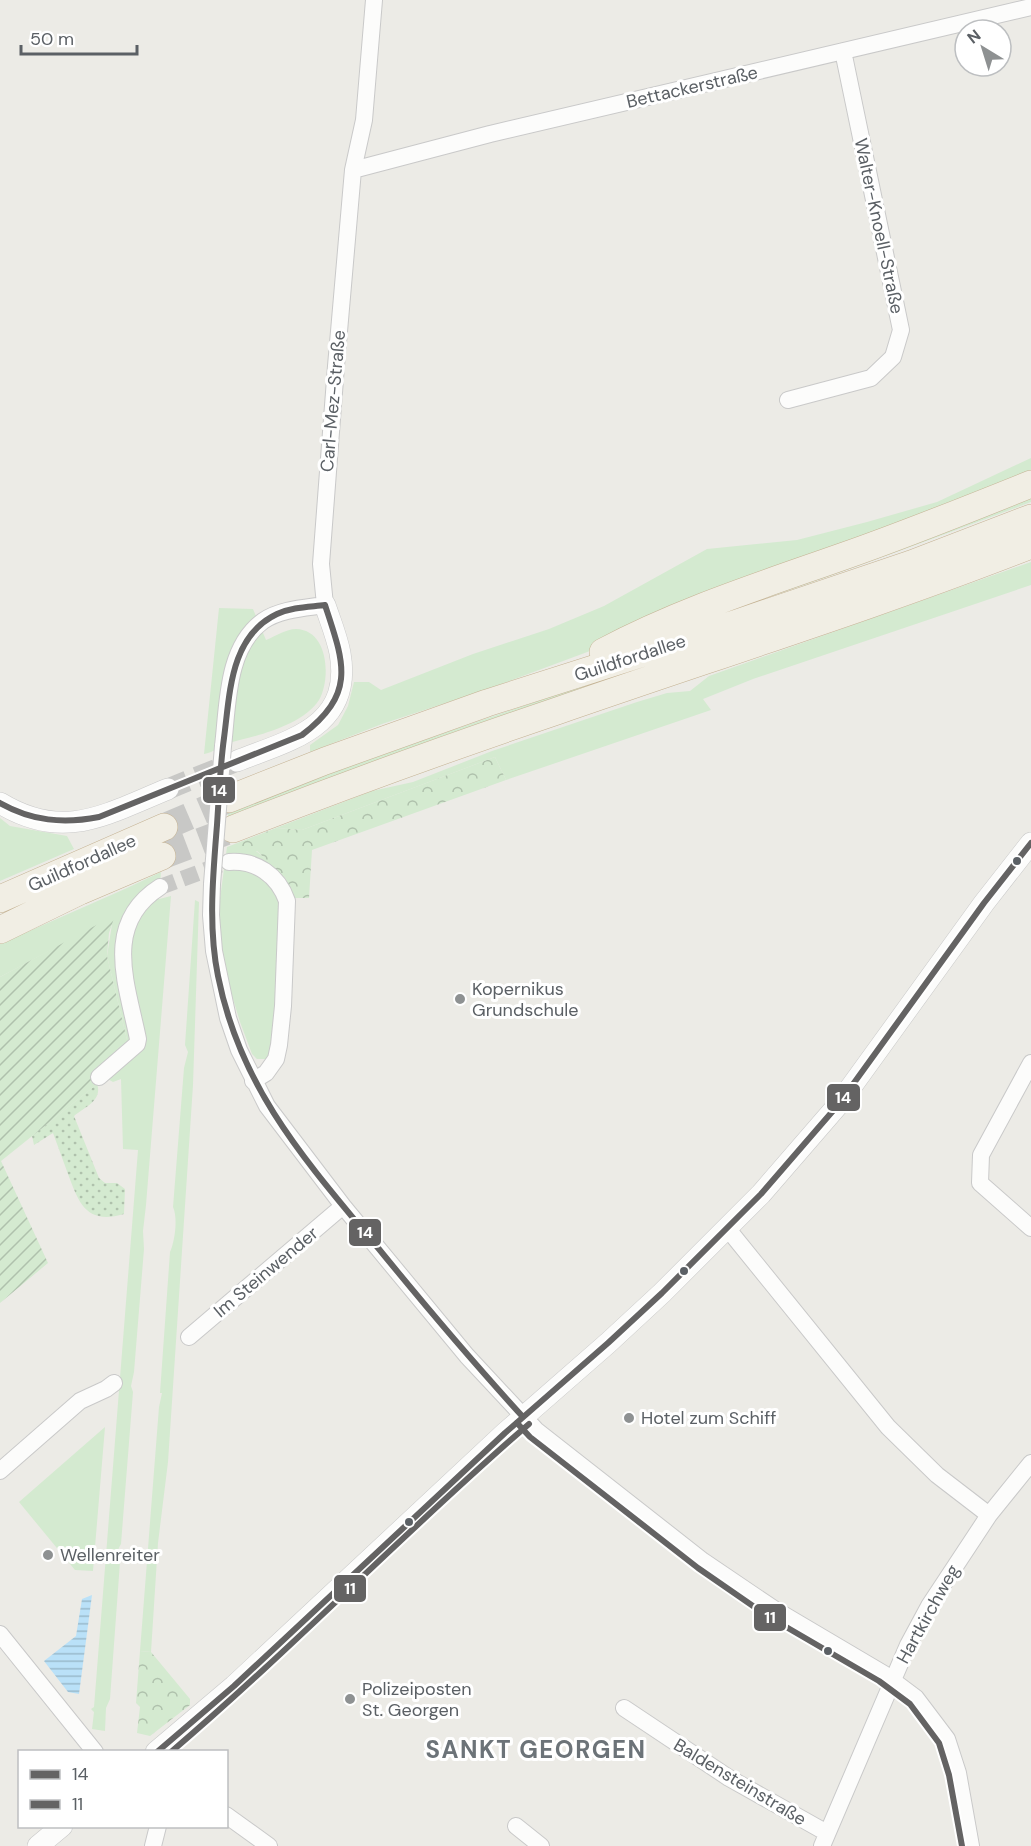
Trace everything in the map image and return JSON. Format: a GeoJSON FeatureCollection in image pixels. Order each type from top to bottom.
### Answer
{"type":"FeatureCollection","features":[{"type":"Feature","properties":{"kind":"highway"},"geometry":{"type":"LineString","coordinates":[[536,688],[621,643],[681,615],[950,517],[1031,484]]}},
{"type":"Feature","properties":{"kind":"highway","name":"Guildfordallee"},"geometry":{"type":"LineString","coordinates":[[229,799],[325,761],[536,688],[911,564],[1031,518]]}},
{"type":"Feature","properties":{"kind":"highway","name":"Guildfordallee"},"geometry":{"type":"LineString","coordinates":[[233,829],[409,762],[820,623],[1031,545]]}},
{"type":"Feature","properties":{"kind":"highway","name":"Guildfordallee"},"geometry":{"type":"LineString","coordinates":[[0,899],[164,827]]}},
{"type":"Feature","properties":{"kind":"highway","name":"Guildfordallee"},"geometry":{"type":"LineString","coordinates":[[0,930],[80,891],[162,856]]}},
{"type":"Feature","properties":{"kind":"street","name":"Carl-Mez-Straße"},"geometry":{"type":"LineString","coordinates":[[325,605],[321,564],[322,546],[353,170],[364,120],[374,0]]}},
{"type":"Feature","properties":{"kind":"street","name":"Bettackerstraße"},"geometry":{"type":"LineString","coordinates":[[353,170],[490,134],[1031,7]]}},
{"type":"Feature","properties":{"kind":"street","name":"Walter-Knoell-Straße"},"geometry":{"type":"LineString","coordinates":[[788,400],[871,378],[893,357],[901,330],[843,51]]}},
{"type":"Feature","properties":{"kind":"street"},"geometry":{"type":"LineString","coordinates":[[237,761],[302,735],[320,723],[331,710],[338,694],[342,674],[340,653],[325,605],[279,614],[263,621],[253,631],[240,651],[233,669],[222,746],[212,884],[213,933],[219,979],[232,1029],[253,1081],[284,1131],[342,1206],[453,1340],[536,1430],[703,1561],[774,1609],[893,1681],[916,1698],[947,1739],[958,1773],[971,1846]]}},
{"type":"Feature","properties":{"kind":"street"},"geometry":{"type":"LineString","coordinates":[[0,803],[36,820],[55,823],[77,822],[99,818],[168,789]]}},
{"type":"Feature","properties":{"kind":"street"},"geometry":{"type":"LineString","coordinates":[[160,1750],[234,1686],[523,1417],[635,1319],[727,1228],[800,1151],[838,1105],[984,903],[1031,843]]}},
{"type":"Feature","properties":{"kind":"street"},"geometry":{"type":"LineString","coordinates":[[229,862],[248,864],[267,872],[284,891],[287,901],[283,1006],[279,1045],[276,1059],[266,1073],[253,1081]]}},
{"type":"Feature","properties":{"kind":"street"},"geometry":{"type":"LineString","coordinates":[[99,1077],[137,1044],[123,954],[125,933],[131,916],[140,902],[160,887]]}},
{"type":"Feature","properties":{"kind":"street"},"geometry":{"type":"LineString","coordinates":[[1031,1064],[981,1155],[980,1183],[1031,1228]]}},
{"type":"Feature","properties":{"kind":"street","name":"Im Steinwender"},"geometry":{"type":"LineString","coordinates":[[189,1337],[342,1206]]}},
{"type":"Feature","properties":{"kind":"street"},"geometry":{"type":"LineString","coordinates":[[727,1228],[888,1427],[937,1475],[989,1515]]}},
{"type":"Feature","properties":{"kind":"street"},"geometry":{"type":"LineString","coordinates":[[0,1471],[80,1401],[114,1383]]}},
{"type":"Feature","properties":{"kind":"street","name":"Hartkirchweg"},"geometry":{"type":"LineString","coordinates":[[825,1840],[908,1645],[929,1606],[989,1515],[1031,1463]]}},
{"type":"Feature","properties":{"kind":"street"},"geometry":{"type":"LineString","coordinates":[[0,1634],[93,1750]]}},
{"type":"Feature","properties":{"kind":"street","name":"Baldensteinstraße"},"geometry":{"type":"LineString","coordinates":[[624,1708],[825,1840]]}},
{"type":"Feature","properties":{"kind":"street"},"geometry":{"type":"LineString","coordinates":[[228,1816],[269,1846]]}},
{"type":"Feature","properties":{"kind":"street"},"geometry":{"type":"LineString","coordinates":[[516,1826],[541,1846]]}},
{"type":"Feature","properties":{"kind":"street"},"geometry":{"type":"LineString","coordinates":[[39,1846],[61,1828]]}},
{"type":"Feature","properties":{"kind":"street"},"geometry":{"type":"LineString","coordinates":[[153,1846],[158,1828]]}},
{"type":"Feature","properties":{"kind":"green space"},"geometry":{"type":"Polygon","coordinates":[[[1031,458],[1031,476],[638,627],[590,651],[488,689],[382,724],[310,752],[310,745],[338,725],[348,706],[354,682],[369,682],[381,690],[473,654],[549,629],[604,606],[707,549],[797,540],[867,522],[937,502],[1031,458]]]}},
{"type":"Feature","properties":{"kind":"green space"},"geometry":{"type":"Polygon","coordinates":[[[1031,493],[1031,502],[936,538],[648,638],[1031,493]]]}},
{"type":"Feature","properties":{"kind":"green space"},"geometry":{"type":"Polygon","coordinates":[[[1031,562],[1031,585],[753,679],[703,699],[711,710],[506,780],[495,757],[302,830],[276,828],[372,791],[413,782],[492,751],[637,702],[667,693],[690,691],[709,676],[1031,562]]]}},
{"type":"Feature","properties":{"kind":"green space"},"geometry":{"type":"Polygon","coordinates":[[[219,608],[253,609],[266,640],[292,629],[307,631],[321,646],[326,669],[325,680],[319,700],[302,717],[278,729],[229,743],[204,754],[219,608]]]}},
{"type":"Feature","properties":{"kind":"green space"},"geometry":{"type":"Polygon","coordinates":[[[807,609],[228,820],[228,813],[362,761],[807,609]]]}},
{"type":"Feature","properties":{"kind":"green space"},"geometry":{"type":"Polygon","coordinates":[[[495,757],[506,780],[312,850],[309,898],[293,898],[285,878],[257,851],[226,854],[227,847],[276,828],[302,830],[495,757]]]}},
{"type":"Feature","properties":{"kind":"green space"},"geometry":{"type":"Polygon","coordinates":[[[0,818],[10,826],[67,836],[74,849],[0,881],[0,818]]]}},
{"type":"Feature","properties":{"kind":"green space"},"geometry":{"type":"Polygon","coordinates":[[[256,851],[275,867],[286,882],[293,898],[280,910],[273,1049],[266,1059],[257,1059],[252,1054],[240,1022],[223,966],[217,921],[226,854],[256,851]]]}},
{"type":"Feature","properties":{"kind":"green space"},"geometry":{"type":"Polygon","coordinates":[[[161,872],[159,899],[171,896],[143,1231],[144,1249],[134,1372],[131,1386],[133,1392],[121,1544],[118,1553],[120,1562],[110,1699],[106,1708],[105,1731],[92,1729],[94,1712],[91,1709],[94,1707],[138,1150],[123,1149],[121,1079],[113,1082],[106,1078],[128,1044],[107,956],[112,924],[49,951],[0,977],[0,944],[161,872]]]}},
{"type":"Feature","properties":{"kind":"green space"},"geometry":{"type":"Polygon","coordinates":[[[195,900],[199,902],[193,1085],[168,1462],[158,1543],[151,1652],[140,1651],[162,1393],[160,1393],[170,1252],[175,1230],[173,1207],[184,1068],[188,1052],[185,1045],[195,900]]]}},
{"type":"Feature","properties":{"kind":"green space"},"geometry":{"type":"Polygon","coordinates":[[[115,915],[109,933],[107,956],[128,1044],[128,1064],[110,1070],[101,1081],[1,1161],[48,1263],[0,1303],[0,977],[115,915]]]}},
{"type":"Feature","properties":{"kind":"green space"},"geometry":{"type":"Polygon","coordinates":[[[97,1084],[95,1099],[74,1116],[99,1178],[105,1183],[117,1183],[125,1189],[124,1214],[111,1217],[93,1214],[81,1203],[53,1133],[34,1145],[32,1136],[97,1084]]]}},
{"type":"Feature","properties":{"kind":"green space"},"geometry":{"type":"Polygon","coordinates":[[[105,1427],[93,1571],[75,1570],[19,1502],[105,1427]]]}},
{"type":"Feature","properties":{"kind":"green space"},"geometry":{"type":"Polygon","coordinates":[[[140,1651],[151,1652],[190,1699],[190,1705],[150,1736],[137,1733],[140,1707],[136,1703],[140,1651]]]}},
{"type":"Feature","properties":{"kind":"water"},"geometry":{"type":"Polygon","coordinates":[[[92,1595],[79,1694],[68,1692],[44,1661],[76,1636],[82,1599],[92,1595]]]}},
{"type":"Feature","properties":{"kind":"tunnel"},"geometry":{"type":"LineString","coordinates":[[168,789],[237,761]]}},
{"type":"Feature","properties":{"kind":"tunnel"},"geometry":{"type":"LineString","coordinates":[[164,827],[229,799]]}},
{"type":"Feature","properties":{"kind":"tunnel"},"geometry":{"type":"LineString","coordinates":[[162,856],[233,829]]}},
{"type":"Feature","properties":{"kind":"tunnel"},"geometry":{"type":"LineString","coordinates":[[160,887],[225,863]]}},
{"type":"Feature","properties":{"kind":"transit line","name":"14"},"geometry":{"type":"LineString","coordinates":[[325,605],[289,610],[261,624],[250,636],[235,667],[228,703],[222,760],[213,882],[213,939],[218,976],[228,1016],[242,1053],[278,1120],[348,1212],[447,1331],[523,1417]]}},
{"type":"Feature","properties":{"kind":"transit line","name":"14"},"geometry":{"type":"LineString","coordinates":[[0,803],[24,814],[48,819],[73,820],[99,817],[302,735],[320,720],[331,705],[338,691],[341,676],[341,661],[325,605]]}},
{"type":"Feature","properties":{"kind":"transit line","name":"14"},"geometry":{"type":"LineString","coordinates":[[159,1750],[234,1686],[505,1433],[608,1343],[662,1293],[761,1194],[838,1105],[984,903],[1031,843]]}},
{"type":"Feature","properties":{"kind":"transit line","name":"11"},"geometry":{"type":"LineString","coordinates":[[517,1423],[530,1437],[698,1568],[769,1617],[879,1681],[910,1704],[939,1743],[949,1775],[962,1846]]}},
{"type":"Feature","properties":{"kind":"transit line","name":"11"},"geometry":{"type":"LineString","coordinates":[[173,1750],[529,1424]]}},
{"type":"Feature","properties":{"kind":"place","name":"Kopernikus Grundschule"},"geometry":{"type":"Point","coordinates":[460,999]}},
{"type":"Feature","properties":{"kind":"place","name":"Hotel zum Schiff"},"geometry":{"type":"Point","coordinates":[629,1418]}},
{"type":"Feature","properties":{"kind":"place","name":"Wellenreiter"},"geometry":{"type":"Point","coordinates":[48,1555]}},
{"type":"Feature","properties":{"kind":"place","name":"Polizeiposten St. Georgen"},"geometry":{"type":"Point","coordinates":[350,1699]}},
{"type":"Feature","properties":{"kind":"district","name":"SANKT GEORGEN"},"geometry":{"type":"Point","coordinates":[536,1750]}}]}
